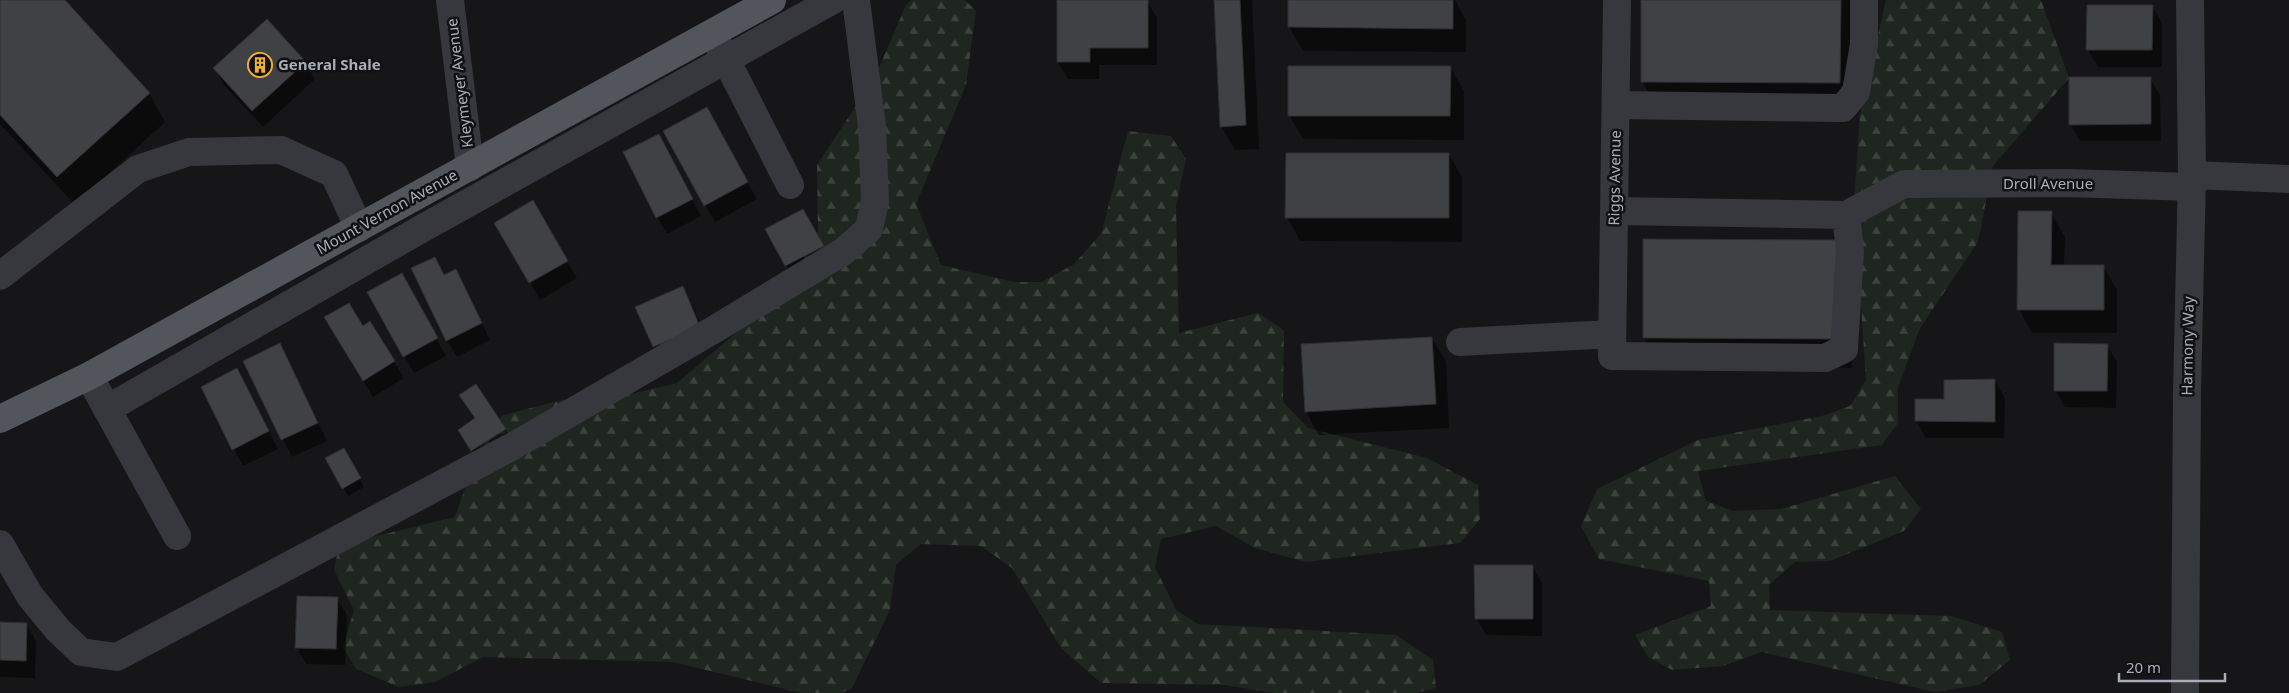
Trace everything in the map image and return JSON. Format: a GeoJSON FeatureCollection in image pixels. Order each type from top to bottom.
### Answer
{"type":"FeatureCollection","features":[{"type":"Feature","properties":{"kind":"main road","name":"Mount Vernon Avenue"},"geometry":{"type":"LineString","coordinates":[[0,419],[89,376],[772,0]]}},
{"type":"Feature","properties":{"kind":"street","name":"Kleymeyer Avenue"},"geometry":{"type":"LineString","coordinates":[[450,0],[470,167]]}},
{"type":"Feature","properties":{"kind":"street"},"geometry":{"type":"LineString","coordinates":[[107,409],[414,232],[833,0]]}},
{"type":"Feature","properties":{"kind":"street"},"geometry":{"type":"LineString","coordinates":[[0,544],[30,596],[58,630],[80,652],[117,656],[514,445],[715,329],[844,251],[869,229],[875,201],[872,126],[856,0]]}},
{"type":"Feature","properties":{"kind":"street","name":"Riggs Avenue"},"geometry":{"type":"LineString","coordinates":[[1612,345],[1617,0]]}},
{"type":"Feature","properties":{"kind":"street"},"geometry":{"type":"LineString","coordinates":[[1616,104],[1843,108],[1856,92],[1864,44],[1864,0]]}},
{"type":"Feature","properties":{"kind":"street","name":"Harmony Way"},"geometry":{"type":"LineString","coordinates":[[2185,693],[2187,392],[2192,181],[2190,0]]}},
{"type":"Feature","properties":{"kind":"street"},"geometry":{"type":"LineString","coordinates":[[712,33],[790,185]]}},
{"type":"Feature","properties":{"kind":"street"},"geometry":{"type":"LineString","coordinates":[[0,276],[138,169],[189,152],[281,150],[299,158],[334,174],[359,228]]}},
{"type":"Feature","properties":{"kind":"street","name":"Droll Avenue"},"geometry":{"type":"LineString","coordinates":[[1846,215],[1904,184],[2289,179]]}},
{"type":"Feature","properties":{"kind":"street"},"geometry":{"type":"LineString","coordinates":[[1460,342],[1612,345],[1825,358],[1844,349],[1850,251],[1846,215],[1614,212]]}},
{"type":"Feature","properties":{"kind":"street"},"geometry":{"type":"LineString","coordinates":[[89,376],[177,536]]}},
{"type":"Feature","properties":{"kind":"green space"},"geometry":{"type":"Polygon","coordinates":[[[911,0],[965,0],[976,11],[966,85],[916,204],[941,265],[1014,282],[1042,282],[1074,264],[1101,234],[1128,131],[1171,136],[1186,159],[1176,205],[1179,333],[1258,313],[1284,330],[1283,402],[1308,428],[1427,458],[1478,485],[1480,519],[1460,543],[1306,562],[1255,548],[1216,526],[1161,539],[1155,567],[1176,610],[1198,624],[1396,635],[1433,660],[1436,688],[1416,693],[1274,693],[1225,685],[1101,683],[1061,648],[1012,568],[981,546],[921,544],[896,565],[890,610],[852,688],[841,693],[801,693],[673,662],[483,657],[435,682],[399,687],[356,669],[343,647],[354,610],[334,570],[339,545],[455,517],[483,436],[503,415],[598,391],[626,395],[677,383],[784,292],[818,235],[817,165],[875,77],[906,5],[911,0]]]}},
{"type":"Feature","properties":{"kind":"green space"},"geometry":{"type":"Polygon","coordinates":[[[1886,0],[2041,0],[2069,78],[1993,166],[1978,242],[1920,328],[1898,387],[1898,423],[1882,445],[1698,471],[1706,501],[1733,511],[1781,509],[1895,476],[1921,509],[1904,531],[1830,561],[1795,562],[1769,585],[1770,610],[1951,616],[2002,632],[2010,660],[1979,685],[1934,692],[1762,652],[1723,666],[1672,670],[1648,657],[1635,635],[1711,606],[1709,581],[1599,559],[1581,526],[1597,489],[1698,440],[1826,415],[1850,406],[1866,380],[1854,201],[1860,115],[1886,0]]]}},
{"type":"Feature","properties":{"kind":"building"},"geometry":{"type":"Polygon","coordinates":[[[0,0],[65,0],[150,93],[57,177],[0,115],[0,0]]]}},
{"type":"Feature","properties":{"kind":"building"},"geometry":{"type":"Polygon","coordinates":[[[1057,0],[1148,0],[1148,48],[1090,48],[1090,62],[1057,62],[1057,0]]]}},
{"type":"Feature","properties":{"kind":"building"},"geometry":{"type":"Polygon","coordinates":[[[1214,0],[1240,0],[1246,125],[1220,127],[1214,0]]]}},
{"type":"Feature","properties":{"kind":"building"},"geometry":{"type":"Polygon","coordinates":[[[1288,0],[1453,0],[1453,29],[1288,27],[1288,0]]]}},
{"type":"Feature","properties":{"kind":"building"},"geometry":{"type":"Polygon","coordinates":[[[1641,0],[1841,0],[1840,83],[1641,82],[1641,0]]]}},
{"type":"Feature","properties":{"kind":"building"},"geometry":{"type":"Polygon","coordinates":[[[2087,5],[2153,5],[2152,50],[2086,50],[2087,5]]]}},
{"type":"Feature","properties":{"kind":"building","name":"General Shale"},"geometry":{"type":"Polygon","coordinates":[[[267,19],[306,62],[252,111],[213,68],[267,19]]]}},
{"type":"Feature","properties":{"kind":"building"},"geometry":{"type":"Polygon","coordinates":[[[1288,66],[1451,66],[1450,116],[1288,116],[1288,66]]]}},
{"type":"Feature","properties":{"kind":"building"},"geometry":{"type":"Polygon","coordinates":[[[2069,77],[2151,77],[2151,124],[2069,125],[2069,77]]]}},
{"type":"Feature","properties":{"kind":"building"},"geometry":{"type":"Polygon","coordinates":[[[707,107],[748,182],[704,206],[663,131],[707,107]]]}},
{"type":"Feature","properties":{"kind":"building"},"geometry":{"type":"Polygon","coordinates":[[[659,134],[693,199],[656,218],[623,152],[659,134]]]}},
{"type":"Feature","properties":{"kind":"building"},"geometry":{"type":"Polygon","coordinates":[[[1286,153],[1449,153],[1449,218],[1285,218],[1286,153]]]}},
{"type":"Feature","properties":{"kind":"building"},"geometry":{"type":"Polygon","coordinates":[[[533,200],[568,261],[529,283],[494,223],[533,200]]]}},
{"type":"Feature","properties":{"kind":"building"},"geometry":{"type":"Polygon","coordinates":[[[803,209],[824,246],[785,266],[765,229],[803,209]]]}},
{"type":"Feature","properties":{"kind":"building"},"geometry":{"type":"Polygon","coordinates":[[[2018,211],[2052,211],[2051,265],[2104,265],[2104,310],[2017,310],[2018,211]]]}},
{"type":"Feature","properties":{"kind":"building"},"geometry":{"type":"Polygon","coordinates":[[[1643,239],[1837,240],[1836,339],[1643,338],[1643,239]]]}},
{"type":"Feature","properties":{"kind":"building"},"geometry":{"type":"Polygon","coordinates":[[[435,257],[444,275],[456,269],[482,323],[446,341],[411,268],[435,257]]]}},
{"type":"Feature","properties":{"kind":"building"},"geometry":{"type":"Polygon","coordinates":[[[402,273],[438,338],[403,357],[367,292],[402,273]]]}},
{"type":"Feature","properties":{"kind":"building"},"geometry":{"type":"Polygon","coordinates":[[[683,286],[700,327],[653,347],[635,307],[683,286]]]}},
{"type":"Feature","properties":{"kind":"building"},"geometry":{"type":"Polygon","coordinates":[[[349,303],[363,326],[370,321],[395,361],[363,381],[324,317],[349,303]]]}},
{"type":"Feature","properties":{"kind":"building"},"geometry":{"type":"Polygon","coordinates":[[[1432,337],[1436,404],[1305,412],[1301,344],[1432,337]]]}},
{"type":"Feature","properties":{"kind":"building"},"geometry":{"type":"Polygon","coordinates":[[[280,343],[318,423],[281,440],[243,361],[280,343]]]}},
{"type":"Feature","properties":{"kind":"building"},"geometry":{"type":"Polygon","coordinates":[[[2054,343],[2108,344],[2107,391],[2054,391],[2054,343]]]}},
{"type":"Feature","properties":{"kind":"building"},"geometry":{"type":"Polygon","coordinates":[[[237,368],[269,431],[232,450],[201,387],[237,368]]]}},
{"type":"Feature","properties":{"kind":"building"},"geometry":{"type":"Polygon","coordinates":[[[1995,379],[1995,422],[1915,421],[1915,399],[1944,399],[1944,380],[1995,379]]]}},
{"type":"Feature","properties":{"kind":"building"},"geometry":{"type":"Polygon","coordinates":[[[476,384],[506,429],[471,451],[458,430],[475,418],[459,395],[476,384]]]}},
{"type":"Feature","properties":{"kind":"building"},"geometry":{"type":"Polygon","coordinates":[[[344,448],[361,478],[342,489],[325,458],[344,448]]]}},
{"type":"Feature","properties":{"kind":"building"},"geometry":{"type":"Polygon","coordinates":[[[1474,565],[1533,565],[1533,619],[1475,619],[1474,565]]]}},
{"type":"Feature","properties":{"kind":"building"},"geometry":{"type":"Polygon","coordinates":[[[297,596],[338,597],[336,649],[295,648],[297,596]]]}},
{"type":"Feature","properties":{"kind":"building"},"geometry":{"type":"Polygon","coordinates":[[[0,622],[27,623],[26,661],[0,660],[0,622]]]}},
{"type":"Feature","properties":{"kind":"place","name":"General Shale"},"geometry":{"type":"Point","coordinates":[260,65]}}]}
